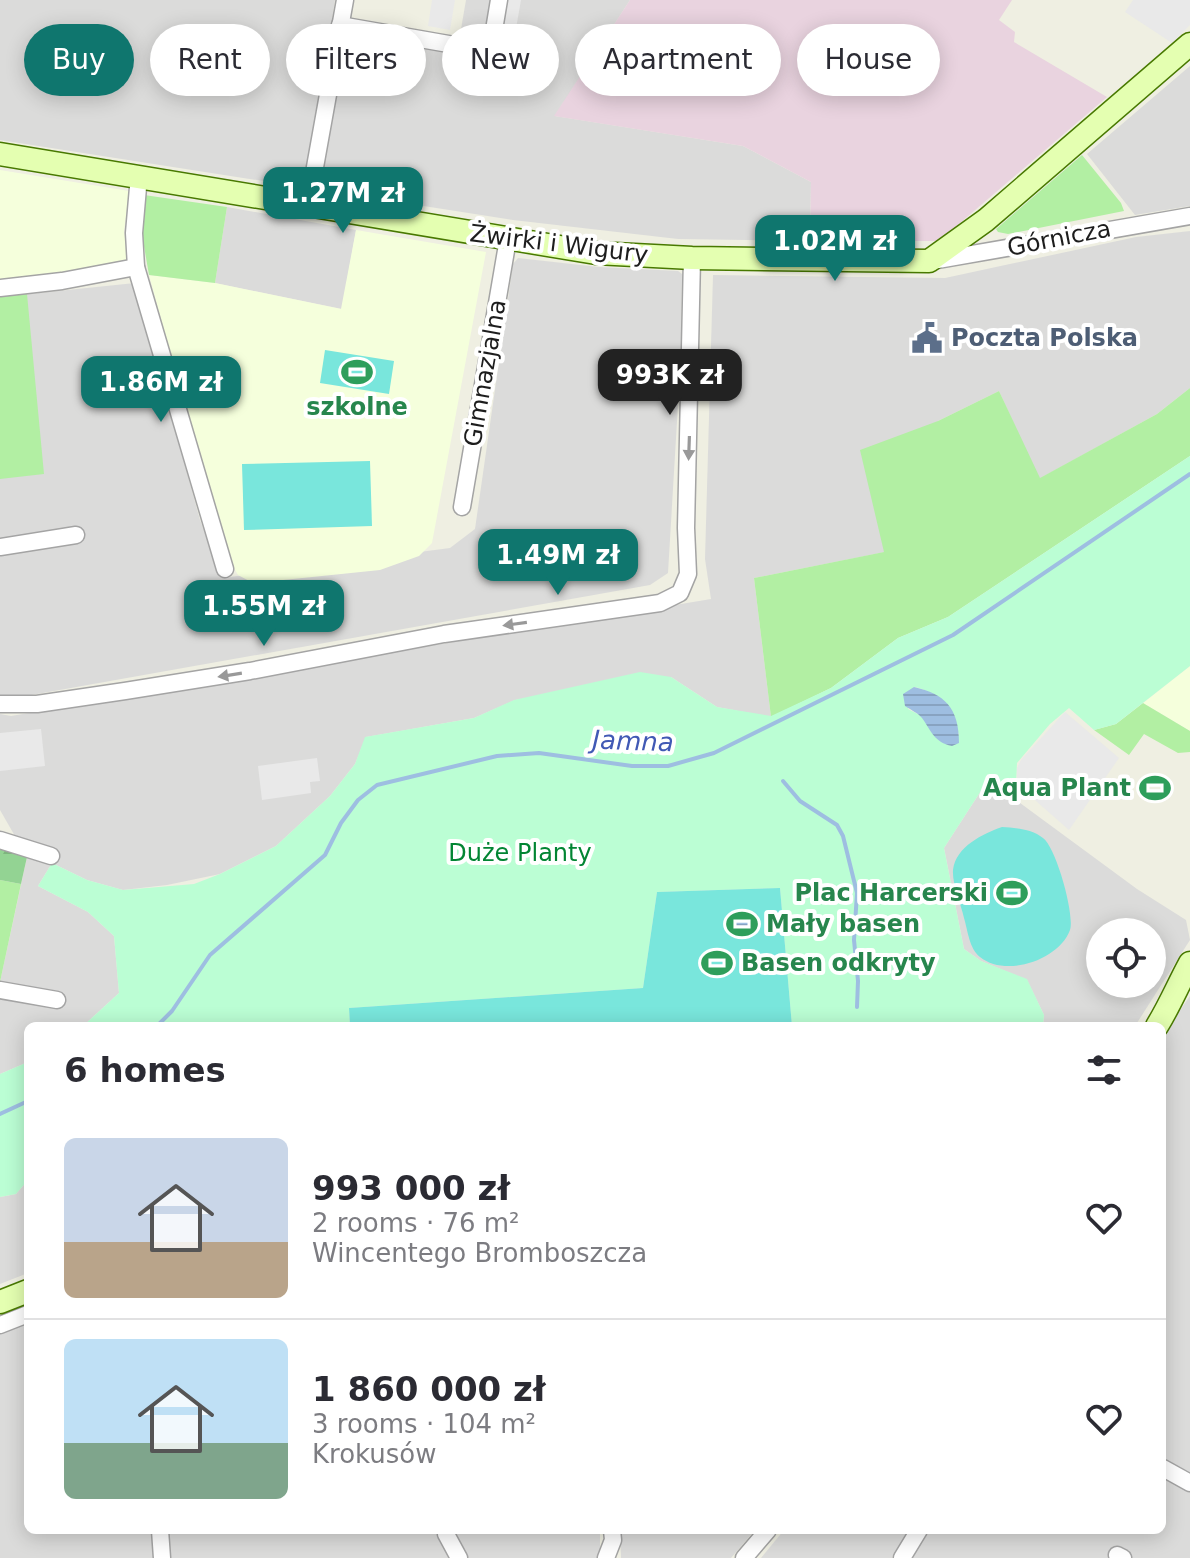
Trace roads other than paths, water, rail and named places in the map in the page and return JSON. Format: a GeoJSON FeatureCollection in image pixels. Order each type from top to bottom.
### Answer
{"type":"FeatureCollection","features":[{"type":"Feature","properties":{"kind":"street"},"geometry":{"type":"LineString","coordinates":[[340,24],[345,0]]}},
{"type":"Feature","properties":{"kind":"street"},"geometry":{"type":"LineString","coordinates":[[426,40],[460,46],[485,43],[494,30],[499,0]]}},
{"type":"Feature","properties":{"kind":"street"},"geometry":{"type":"LineString","coordinates":[[929,261],[986,220],[1190,44]]}},
{"type":"Feature","properties":{"kind":"street"},"geometry":{"type":"LineString","coordinates":[[308,206],[327,96]]}},
{"type":"Feature","properties":{"kind":"street","name":"Żwirki i Wigury"},"geometry":{"type":"LineString","coordinates":[[0,154],[596,253],[692,258],[929,261]]}},
{"type":"Feature","properties":{"kind":"street"},"geometry":{"type":"LineString","coordinates":[[139,176],[134,233],[136,267],[225,569]]}},
{"type":"Feature","properties":{"kind":"street","name":"Górnicza"},"geometry":{"type":"LineString","coordinates":[[929,261],[1190,216]]}},
{"type":"Feature","properties":{"kind":"street","name":"Gimnazjalna"},"geometry":{"type":"LineString","coordinates":[[462,507],[508,239]]}},
{"type":"Feature","properties":{"kind":"street"},"geometry":{"type":"LineString","coordinates":[[0,704],[37,704],[103,695],[444,634],[660,603],[680,593],[688,574],[686,528],[692,258]]}},
{"type":"Feature","properties":{"kind":"street"},"geometry":{"type":"LineString","coordinates":[[0,288],[62,281],[136,267]]}},
{"type":"Feature","properties":{"kind":"street"},"geometry":{"type":"LineString","coordinates":[[0,547],[76,535]]}},
{"type":"Feature","properties":{"kind":"street"},"geometry":{"type":"LineString","coordinates":[[0,840],[51,856]]}},
{"type":"Feature","properties":{"kind":"street"},"geometry":{"type":"LineString","coordinates":[[1160,1022],[1183,992],[1179,983],[1190,963]]}},
{"type":"Feature","properties":{"kind":"street"},"geometry":{"type":"LineString","coordinates":[[0,990],[57,1000]]}},
{"type":"Feature","properties":{"kind":"street"},"geometry":{"type":"LineString","coordinates":[[0,1302],[24,1293]]}},
{"type":"Feature","properties":{"kind":"street"},"geometry":{"type":"LineString","coordinates":[[0,1325],[24,1316]]}},
{"type":"Feature","properties":{"kind":"street"},"geometry":{"type":"LineString","coordinates":[[1166,1470],[1190,1483]]}},
{"type":"Feature","properties":{"kind":"street"},"geometry":{"type":"LineString","coordinates":[[160,1534],[162,1558]]}},
{"type":"Feature","properties":{"kind":"street"},"geometry":{"type":"LineString","coordinates":[[446,1534],[459,1558]]}},
{"type":"Feature","properties":{"kind":"street"},"geometry":{"type":"LineString","coordinates":[[606,1558],[612,1534]]}},
{"type":"Feature","properties":{"kind":"street"},"geometry":{"type":"LineString","coordinates":[[744,1558],[765,1534]]}},
{"type":"Feature","properties":{"kind":"street"},"geometry":{"type":"LineString","coordinates":[[902,1558],[917,1534]]}},
{"type":"Feature","properties":{"kind":"waterway","name":"Jamna"},"geometry":{"type":"LineString","coordinates":[[161,1022],[210,955],[325,855],[341,823],[358,800],[377,785],[497,756],[539,753],[632,766],[668,766],[714,753],[953,635],[1190,474]]}},
{"type":"Feature","properties":{"kind":"waterway"},"geometry":{"type":"LineString","coordinates":[[783,781],[800,801],[837,825],[843,836],[857,893],[854,940],[857,1007]]}},
{"type":"Feature","properties":{"kind":"waterway","name":"Jamna"},"geometry":{"type":"LineString","coordinates":[[0,1114],[24,1103]]}},
{"type":"Feature","properties":{"kind":"place","name":"Poczta Polska"},"geometry":{"type":"Point","coordinates":[927,338]}},
{"type":"Feature","properties":{"kind":"place","name":"szkolne"},"geometry":{"type":"Point","coordinates":[357,372]}},
{"type":"Feature","properties":{"kind":"place","name":"Aqua Plant"},"geometry":{"type":"Point","coordinates":[1155,788]}},
{"type":"Feature","properties":{"kind":"place","name":"Plac Harcerski"},"geometry":{"type":"Point","coordinates":[1012,893]}},
{"type":"Feature","properties":{"kind":"place","name":"Mały basen"},"geometry":{"type":"Point","coordinates":[742,924]}},
{"type":"Feature","properties":{"kind":"place","name":"Basen odkryty"},"geometry":{"type":"Point","coordinates":[717,963]}},
{"type":"Feature","properties":{"kind":"park label","name":"Duże Planty"},"geometry":{"type":"Point","coordinates":[520,853]}}]}
